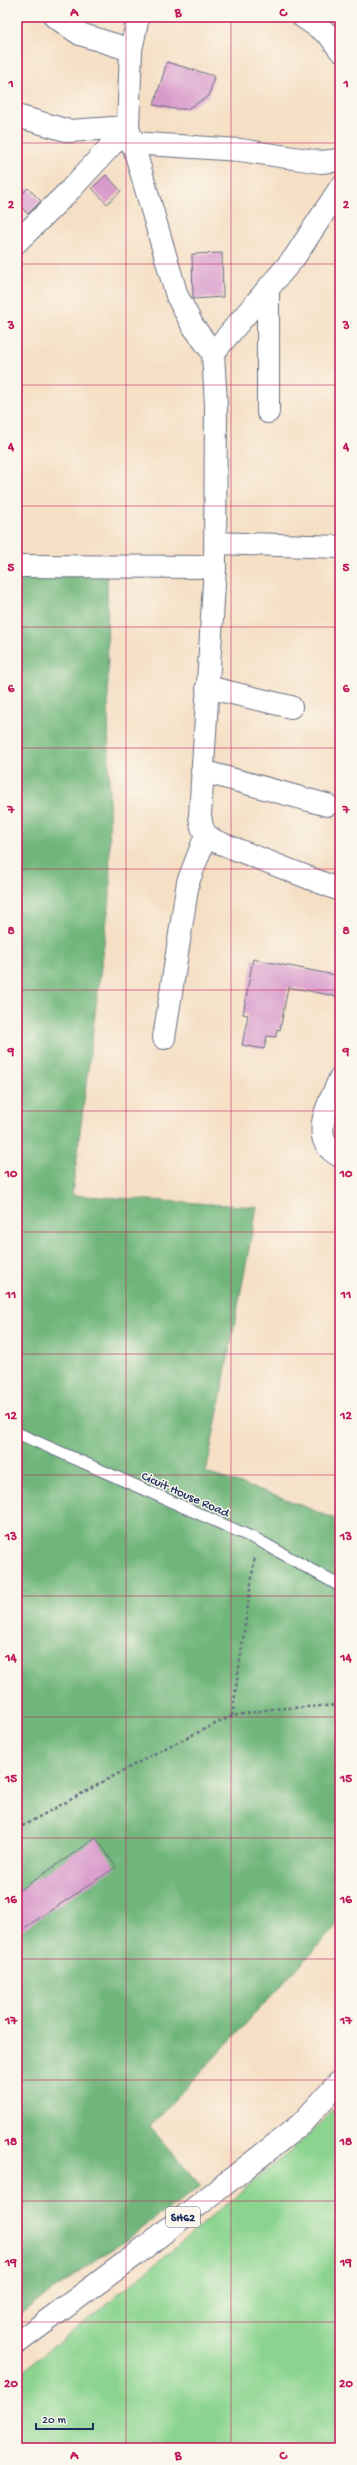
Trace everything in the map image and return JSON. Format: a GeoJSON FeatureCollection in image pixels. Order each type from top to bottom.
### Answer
{"type":"FeatureCollection","features":[{"type":"Feature","properties":{"kind":"street"},"geometry":{"type":"LineString","coordinates":[[55,17],[80,34],[131,50]]}},
{"type":"Feature","properties":{"kind":"street"},"geometry":{"type":"LineString","coordinates":[[138,17],[131,50],[130,135],[167,256],[177,296],[192,326],[213,353],[216,405],[216,543],[202,771],[200,816],[202,827],[206,835],[215,841],[340,890]]}},
{"type":"Feature","properties":{"kind":"street"},"geometry":{"type":"LineString","coordinates":[[303,17],[336,37]]}},
{"type":"Feature","properties":{"kind":"street"},"geometry":{"type":"LineString","coordinates":[[17,116],[69,131],[130,135],[321,162],[340,160]]}},
{"type":"Feature","properties":{"kind":"street"},"geometry":{"type":"LineString","coordinates":[[17,242],[71,189],[130,135]]}},
{"type":"Feature","properties":{"kind":"street"},"geometry":{"type":"LineString","coordinates":[[213,353],[294,258],[340,188]]}},
{"type":"Feature","properties":{"kind":"street"},"geometry":{"type":"LineString","coordinates":[[268,290],[268,412]]}},
{"type":"Feature","properties":{"kind":"street"},"geometry":{"type":"LineString","coordinates":[[216,543],[340,547]]}},
{"type":"Feature","properties":{"kind":"street"},"geometry":{"type":"LineString","coordinates":[[17,566],[215,567]]}},
{"type":"Feature","properties":{"kind":"street"},"geometry":{"type":"LineString","coordinates":[[207,687],[291,707]]}},
{"type":"Feature","properties":{"kind":"street"},"geometry":{"type":"LineString","coordinates":[[202,771],[328,805]]}},
{"type":"Feature","properties":{"kind":"street"},"geometry":{"type":"LineString","coordinates":[[164,1038],[188,882],[206,835]]}},
{"type":"Feature","properties":{"kind":"street"},"geometry":{"type":"LineString","coordinates":[[340,1078],[321,1131],[324,1142],[333,1152],[340,1156]]}},
{"type":"Feature","properties":{"kind":"street","name":"SH62"},"geometry":{"type":"LineString","coordinates":[[17,2343],[134,2256],[301,2124],[340,2081]]}},
{"type":"Feature","properties":{"kind":"lane","name":"Cicuit House Road"},"geometry":{"type":"LineString","coordinates":[[17,1433],[258,1540],[340,1586]]}},
{"type":"Feature","properties":{"kind":"path"},"geometry":{"type":"LineString","coordinates":[[232,1716],[258,1540]]}},
{"type":"Feature","properties":{"kind":"path"},"geometry":{"type":"LineString","coordinates":[[17,1829],[163,1749],[232,1716],[272,1709],[340,1705]]}},
{"type":"Feature","properties":{"kind":"green space"},"geometry":{"type":"Polygon","coordinates":[[[17,575],[107,575],[110,896],[72,1195],[257,1207],[206,1473],[273,1494],[340,1521],[340,1922],[150,2127],[201,2186],[17,2316],[17,575]]]}},
{"type":"Feature","properties":{"kind":"green space"},"geometry":{"type":"Polygon","coordinates":[[[340,2104],[340,2448],[17,2448],[17,2376],[144,2274],[310,2134],[340,2104]]]}},
{"type":"Feature","properties":{"kind":"building"},"geometry":{"type":"Polygon","coordinates":[[[167,62],[214,76],[209,96],[187,109],[175,109],[154,105],[167,62]]]}},
{"type":"Feature","properties":{"kind":"building"},"geometry":{"type":"Polygon","coordinates":[[[106,175],[121,191],[107,204],[92,188],[106,175]]]}},
{"type":"Feature","properties":{"kind":"building"},"geometry":{"type":"Polygon","coordinates":[[[28,188],[41,201],[28,214],[17,203],[17,199],[28,188]]]}},
{"type":"Feature","properties":{"kind":"building"},"geometry":{"type":"Polygon","coordinates":[[[222,253],[223,297],[193,299],[192,254],[222,253]]]}},
{"type":"Feature","properties":{"kind":"building"},"geometry":{"type":"Polygon","coordinates":[[[253,959],[340,976],[340,997],[288,987],[280,1030],[277,1029],[276,1037],[267,1036],[264,1049],[242,1045],[248,1015],[243,1014],[253,959]]]}},
{"type":"Feature","properties":{"kind":"building"},"geometry":{"type":"Polygon","coordinates":[[[96,1838],[116,1867],[17,1933],[17,1892],[96,1838]]]}}]}
